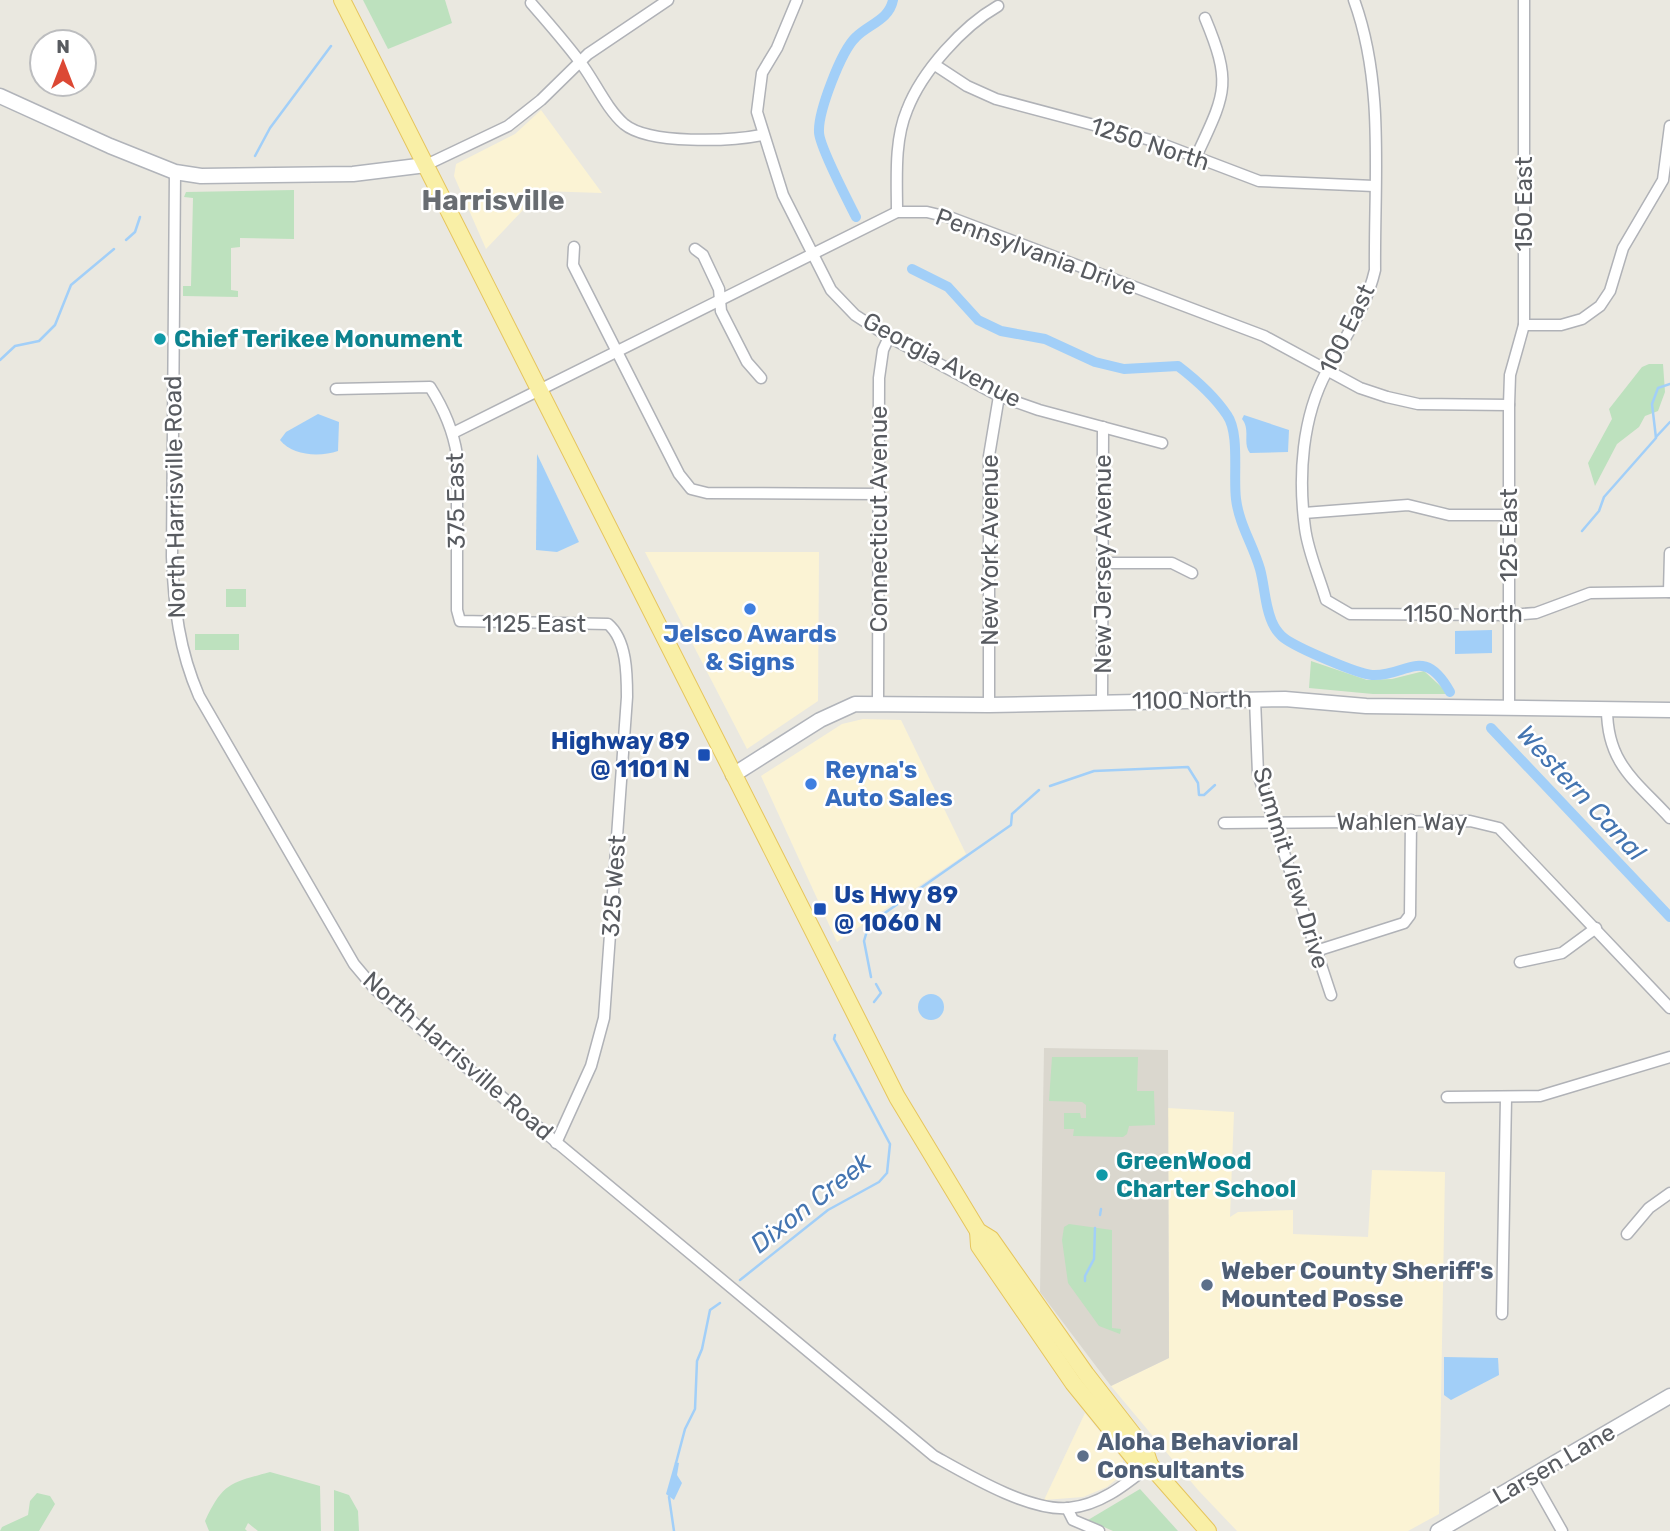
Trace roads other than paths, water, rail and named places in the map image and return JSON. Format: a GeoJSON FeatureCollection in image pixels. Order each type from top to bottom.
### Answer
{"type":"FeatureCollection","features":[{"type":"Feature","properties":{"kind":"main road"},"geometry":{"type":"LineString","coordinates":[[342,0],[897,1097],[978,1231],[979,1246],[1073,1383],[1133,1457],[1150,1465],[1208,1531]]}},
{"type":"Feature","properties":{"kind":"street"},"geometry":{"type":"LineString","coordinates":[[0,96],[175,172],[233,178],[353,174],[426,165],[508,126],[541,100],[579,61],[616,32],[668,0]]}},
{"type":"Feature","properties":{"kind":"street","name":"Georgia Avenue"},"geometry":{"type":"LineString","coordinates":[[797,0],[777,48],[762,74],[757,112],[762,135],[783,195],[831,290],[855,315],[889,337],[999,396],[1162,443]]}},
{"type":"Feature","properties":{"kind":"street","name":"100 East"},"geometry":{"type":"LineString","coordinates":[[1337,609],[1326,600],[1305,530],[1302,491],[1306,430],[1312,401],[1369,296],[1375,270],[1373,74],[1367,34],[1354,0]]}},
{"type":"Feature","properties":{"kind":"street","name":"150 East"},"geometry":{"type":"LineString","coordinates":[[1509,405],[1510,375],[1524,325],[1524,0]]}},
{"type":"Feature","properties":{"kind":"street"},"geometry":{"type":"LineString","coordinates":[[531,3],[579,61],[612,110],[624,124],[639,133],[660,137],[743,139],[762,135]]}},
{"type":"Feature","properties":{"kind":"street"},"geometry":{"type":"LineString","coordinates":[[897,212],[897,161],[906,110],[934,65],[972,20],[998,6]]}},
{"type":"Feature","properties":{"kind":"street"},"geometry":{"type":"LineString","coordinates":[[1196,156],[1221,103],[1224,84],[1223,66],[1205,18]]}},
{"type":"Feature","properties":{"kind":"street","name":"1250 North"},"geometry":{"type":"LineString","coordinates":[[934,65],[967,86],[996,99],[1154,141],[1196,156],[1235,175],[1259,181],[1374,186]]}},
{"type":"Feature","properties":{"kind":"street"},"geometry":{"type":"LineString","coordinates":[[1524,325],[1561,325],[1582,318],[1600,306],[1610,291],[1626,240],[1649,208],[1663,180],[1669,160],[1670,125]]}},
{"type":"Feature","properties":{"kind":"street","name":"North Harrisville Road"},"geometry":{"type":"LineString","coordinates":[[175,172],[172,557],[174,609],[188,670],[267,817],[354,964],[375,989],[556,1143],[934,1455],[1026,1501],[1067,1508],[1108,1496],[1150,1465]]}},
{"type":"Feature","properties":{"kind":"street","name":"Pennsylvania Drive"},"geometry":{"type":"LineString","coordinates":[[453,433],[897,212],[927,212],[952,218],[1264,336],[1360,388],[1418,404],[1509,405]]}},
{"type":"Feature","properties":{"kind":"street"},"geometry":{"type":"LineString","coordinates":[[575,247],[573,265],[679,474],[691,489],[707,493],[878,494]]}},
{"type":"Feature","properties":{"kind":"street"},"geometry":{"type":"LineString","coordinates":[[695,249],[703,256],[719,289],[721,311],[747,362],[761,378]]}},
{"type":"Feature","properties":{"kind":"street","name":"Connecticut Avenue"},"geometry":{"type":"LineString","coordinates":[[878,703],[880,365],[889,337]]}},
{"type":"Feature","properties":{"kind":"street","name":"375 East"},"geometry":{"type":"LineString","coordinates":[[336,389],[430,387],[453,433],[458,476],[457,610],[460,621]]}},
{"type":"Feature","properties":{"kind":"street","name":"New York Avenue"},"geometry":{"type":"LineString","coordinates":[[989,705],[989,456],[999,396]]}},
{"type":"Feature","properties":{"kind":"street","name":"125 East"},"geometry":{"type":"LineString","coordinates":[[1509,405],[1509,707]]}},
{"type":"Feature","properties":{"kind":"street","name":"New Jersey Avenue"},"geometry":{"type":"LineString","coordinates":[[1102,702],[1103,427]]}},
{"type":"Feature","properties":{"kind":"street"},"geometry":{"type":"LineString","coordinates":[[1304,513],[1408,505],[1449,515],[1509,515]]}},
{"type":"Feature","properties":{"kind":"street"},"geometry":{"type":"LineString","coordinates":[[1670,554],[1670,592]]}},
{"type":"Feature","properties":{"kind":"street"},"geometry":{"type":"LineString","coordinates":[[1102,563],[1172,563],[1192,573]]}},
{"type":"Feature","properties":{"kind":"street","name":"1150 North"},"geometry":{"type":"LineString","coordinates":[[1337,609],[1350,614],[1509,615],[1536,613],[1590,593],[1670,592]]}},
{"type":"Feature","properties":{"kind":"street","name":"1125 East"},"geometry":{"type":"LineString","coordinates":[[460,621],[608,624]]}},
{"type":"Feature","properties":{"kind":"street","name":"325 West"},"geometry":{"type":"LineString","coordinates":[[556,1143],[591,1066],[604,1018],[627,697],[622,649],[608,624]]}},
{"type":"Feature","properties":{"kind":"street","name":"1100 North"},"geometry":{"type":"LineString","coordinates":[[733,775],[838,710],[878,703],[989,705],[1255,699],[1366,706],[1670,710]]}},
{"type":"Feature","properties":{"kind":"street","name":"Summit View Drive"},"geometry":{"type":"LineString","coordinates":[[1255,699],[1258,774],[1331,995]]}},
{"type":"Feature","properties":{"kind":"street"},"geometry":{"type":"LineString","coordinates":[[1608,709],[1609,742],[1620,764],[1670,818]]}},
{"type":"Feature","properties":{"kind":"street"},"geometry":{"type":"LineString","coordinates":[[1316,951],[1404,923],[1410,915],[1411,820]]}},
{"type":"Feature","properties":{"kind":"street","name":"Wahlen Way"},"geometry":{"type":"LineString","coordinates":[[1224,823],[1470,821],[1499,828],[1670,1008]]}},
{"type":"Feature","properties":{"kind":"street"},"geometry":{"type":"LineString","coordinates":[[1520,962],[1562,953],[1596,928]]}},
{"type":"Feature","properties":{"kind":"street"},"geometry":{"type":"LineString","coordinates":[[1447,1097],[1540,1096],[1670,1058]]}},
{"type":"Feature","properties":{"kind":"street"},"geometry":{"type":"LineString","coordinates":[[1502,1314],[1506,1098]]}},
{"type":"Feature","properties":{"kind":"street"},"geometry":{"type":"LineString","coordinates":[[1627,1234],[1649,1208],[1670,1193]]}},
{"type":"Feature","properties":{"kind":"street","name":"Larsen Lane"},"geometry":{"type":"LineString","coordinates":[[1438,1531],[1670,1396]]}},
{"type":"Feature","properties":{"kind":"street"},"geometry":{"type":"LineString","coordinates":[[1532,1478],[1562,1531]]}},
{"type":"Feature","properties":{"kind":"street","name":"North Harrisville Road"},"geometry":{"type":"LineString","coordinates":[[1067,1508],[1073,1520],[1099,1531]]}},
{"type":"Feature","properties":{"kind":"water"},"geometry":{"type":"Polygon","coordinates":[[[318,414],[339,422],[338,451],[307,454],[292,449],[280,440],[286,432],[318,414]]]}},
{"type":"Feature","properties":{"kind":"water"},"geometry":{"type":"Polygon","coordinates":[[[1244,415],[1289,430],[1288,452],[1250,453],[1242,419],[1244,415]]]}},
{"type":"Feature","properties":{"kind":"water"},"geometry":{"type":"Polygon","coordinates":[[[537,454],[579,542],[557,552],[536,550],[537,454]]]}},
{"type":"Feature","properties":{"kind":"water"},"geometry":{"type":"Polygon","coordinates":[[[1492,630],[1492,653],[1455,654],[1455,631],[1492,630]]]}},
{"type":"Feature","properties":{"kind":"water"},"geometry":{"type":"Polygon","coordinates":[[[931,994],[940,998],[944,1007],[940,1016],[931,1020],[922,1016],[918,1007],[922,998],[931,994]]]}},
{"type":"Feature","properties":{"kind":"water"},"geometry":{"type":"Polygon","coordinates":[[[1444,1357],[1498,1358],[1499,1375],[1451,1400],[1444,1395],[1444,1357]]]}},
{"type":"Feature","properties":{"kind":"water"},"geometry":{"type":"Polygon","coordinates":[[[675,1462],[679,1463],[677,1475],[682,1483],[674,1500],[666,1494],[675,1462]]]}},
{"type":"Feature","properties":{"kind":"waterway","name":"Western Canal"},"geometry":{"type":"LineString","coordinates":[[856,217],[820,139],[822,111],[850,44],[861,32],[883,17],[893,0]]}},
{"type":"Feature","properties":{"kind":"waterway"},"geometry":{"type":"LineString","coordinates":[[255,156],[270,128],[331,46]]}},
{"type":"Feature","properties":{"kind":"waterway"},"geometry":{"type":"LineString","coordinates":[[126,240],[135,232],[140,217]]}},
{"type":"Feature","properties":{"kind":"waterway"},"geometry":{"type":"LineString","coordinates":[[0,360],[15,346],[39,341],[55,325],[71,285],[114,249]]}},
{"type":"Feature","properties":{"kind":"waterway","name":"Western Canal"},"geometry":{"type":"LineString","coordinates":[[912,269],[948,287],[978,320],[1001,331],[1045,339],[1095,362],[1124,369],[1178,366],[1217,402],[1231,423],[1235,443],[1235,490],[1238,508],[1260,569],[1269,613],[1279,633],[1314,654],[1365,674],[1384,674],[1423,666],[1431,669],[1450,692]]}},
{"type":"Feature","properties":{"kind":"waterway","name":"Dixon Creek"},"geometry":{"type":"LineString","coordinates":[[1582,531],[1599,511],[1604,497],[1656,438],[1652,404],[1658,388],[1670,384]]}},
{"type":"Feature","properties":{"kind":"waterway"},"geometry":{"type":"LineString","coordinates":[[1656,437],[1670,422]]}},
{"type":"Feature","properties":{"kind":"waterway","name":"Western Canal"},"geometry":{"type":"LineString","coordinates":[[1491,728],[1670,917]]}},
{"type":"Feature","properties":{"kind":"waterway","name":"Dixon Creek"},"geometry":{"type":"LineString","coordinates":[[1050,786],[1094,771],[1188,767],[1198,783],[1199,795],[1204,795],[1215,785]]}},
{"type":"Feature","properties":{"kind":"waterway","name":"Dixon Creek"},"geometry":{"type":"LineString","coordinates":[[871,977],[864,941],[869,924],[1011,825],[1012,814],[1039,790]]}},
{"type":"Feature","properties":{"kind":"waterway","name":"Dixon Creek"},"geometry":{"type":"LineString","coordinates":[[874,1002],[881,993],[876,984]]}},
{"type":"Feature","properties":{"kind":"waterway","name":"Dixon Creek"},"geometry":{"type":"LineString","coordinates":[[740,1280],[828,1210],[879,1182],[887,1173],[890,1144],[834,1039],[835,1035]]}},
{"type":"Feature","properties":{"kind":"waterway"},"geometry":{"type":"LineString","coordinates":[[1100,1215],[1101,1209]]}},
{"type":"Feature","properties":{"kind":"waterway"},"geometry":{"type":"LineString","coordinates":[[1085,1281],[1094,1259],[1095,1228]]}},
{"type":"Feature","properties":{"kind":"waterway","name":"Dixon Creek"},"geometry":{"type":"LineString","coordinates":[[676,1463],[685,1429],[695,1409],[697,1361],[710,1310],[720,1303]]}},
{"type":"Feature","properties":{"kind":"waterway","name":"Dixon Creek"},"geometry":{"type":"LineString","coordinates":[[669,1497],[674,1531]]}},
{"type":"Feature","properties":{"kind":"place","name":"Chief Terikee Monument"},"geometry":{"type":"Point","coordinates":[160,339]}},
{"type":"Feature","properties":{"kind":"place","name":"Jelsco Awards & Signs"},"geometry":{"type":"Point","coordinates":[750,609]}},
{"type":"Feature","properties":{"kind":"place","name":"Highway 89 @ 1101 N"},"geometry":{"type":"Point","coordinates":[704,755]}},
{"type":"Feature","properties":{"kind":"place","name":"Reyna's Auto Sales"},"geometry":{"type":"Point","coordinates":[811,784]}},
{"type":"Feature","properties":{"kind":"place","name":"Us Hwy 89 @ 1060 N"},"geometry":{"type":"Point","coordinates":[820,909]}},
{"type":"Feature","properties":{"kind":"place","name":"GreenWood Charter School"},"geometry":{"type":"Point","coordinates":[1102,1175]}},
{"type":"Feature","properties":{"kind":"place","name":"Weber County Sheriff's Mounted Posse"},"geometry":{"type":"Point","coordinates":[1207,1285]}},
{"type":"Feature","properties":{"kind":"place","name":"Aloha Behavioral Consultants"},"geometry":{"type":"Point","coordinates":[1083,1456]}},
{"type":"Feature","properties":{"kind":"district","name":"Harrisville"},"geometry":{"type":"Point","coordinates":[493,200]}}]}
